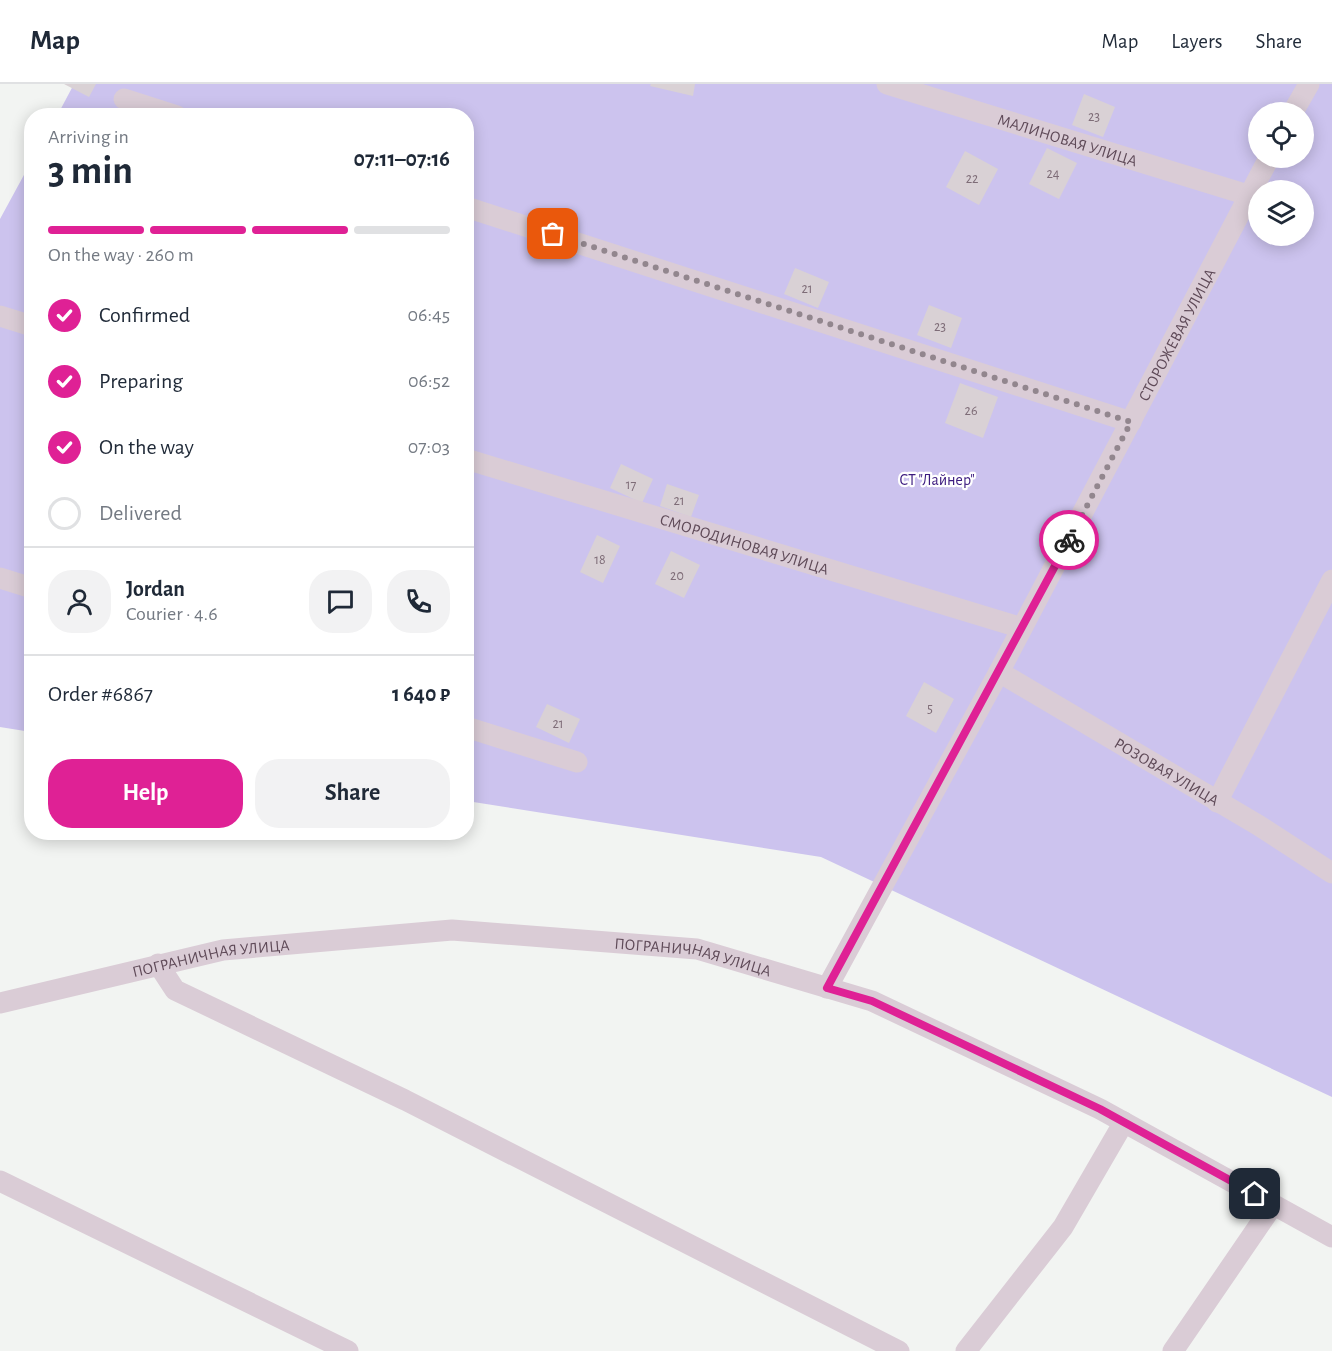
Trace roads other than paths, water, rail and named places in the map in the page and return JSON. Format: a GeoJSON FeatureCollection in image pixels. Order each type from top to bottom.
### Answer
{"type":"FeatureCollection","features":[{"type":"Feature","properties":{"kind":"street","name":"МАЛИНОВАЯ УЛИЦА"},"geometry":{"type":"LineString","coordinates":[[887,84],[1248,195]]}},
{"type":"Feature","properties":{"kind":"street"},"geometry":{"type":"LineString","coordinates":[[1299,102],[1309,84]]}},
{"type":"Feature","properties":{"kind":"street"},"geometry":{"type":"LineString","coordinates":[[124,99],[152,108]]}},
{"type":"Feature","properties":{"kind":"street","name":"СТОРОЖЕВАЯ УЛИЦА"},"geometry":{"type":"LineString","coordinates":[[827,988],[999,672],[1248,195]]}},
{"type":"Feature","properties":{"kind":"street"},"geometry":{"type":"LineString","coordinates":[[474,210],[1131,422]]}},
{"type":"Feature","properties":{"kind":"street"},"geometry":{"type":"LineString","coordinates":[[0,316],[24,324]]}},
{"type":"Feature","properties":{"kind":"street","name":"СМОРОДИНОВАЯ УЛИЦА"},"geometry":{"type":"LineString","coordinates":[[474,461],[1022,628]]}},
{"type":"Feature","properties":{"kind":"street"},"geometry":{"type":"LineString","coordinates":[[0,578],[24,586]]}},
{"type":"Feature","properties":{"kind":"street"},"geometry":{"type":"LineString","coordinates":[[1217,801],[1332,580]]}},
{"type":"Feature","properties":{"kind":"street","name":"РОЗОВАЯ УЛИЦА"},"geometry":{"type":"LineString","coordinates":[[999,672],[1217,801],[1332,873]]}},
{"type":"Feature","properties":{"kind":"street"},"geometry":{"type":"LineString","coordinates":[[474,730],[577,762]]}},
{"type":"Feature","properties":{"kind":"street","name":"ПОГРАНИЧНАЯ УЛИЦА"},"geometry":{"type":"LineString","coordinates":[[0,1003],[223,950],[452,930],[697,950],[872,1001],[1124,1122],[1332,1237]]}},
{"type":"Feature","properties":{"kind":"street"},"geometry":{"type":"LineString","coordinates":[[158,964],[175,990],[405,1100],[899,1351]]}},
{"type":"Feature","properties":{"kind":"street"},"geometry":{"type":"LineString","coordinates":[[966,1351],[1064,1227],[1124,1122]]}},
{"type":"Feature","properties":{"kind":"street"},"geometry":{"type":"LineString","coordinates":[[0,1181],[348,1351]]}},
{"type":"Feature","properties":{"kind":"street"},"geometry":{"type":"LineString","coordinates":[[1173,1351],[1273,1205]]}},
{"type":"Feature","properties":{"kind":"park label","name":"СТ \"Лайнер\""},"geometry":{"type":"Point","coordinates":[937,479]}}]}
